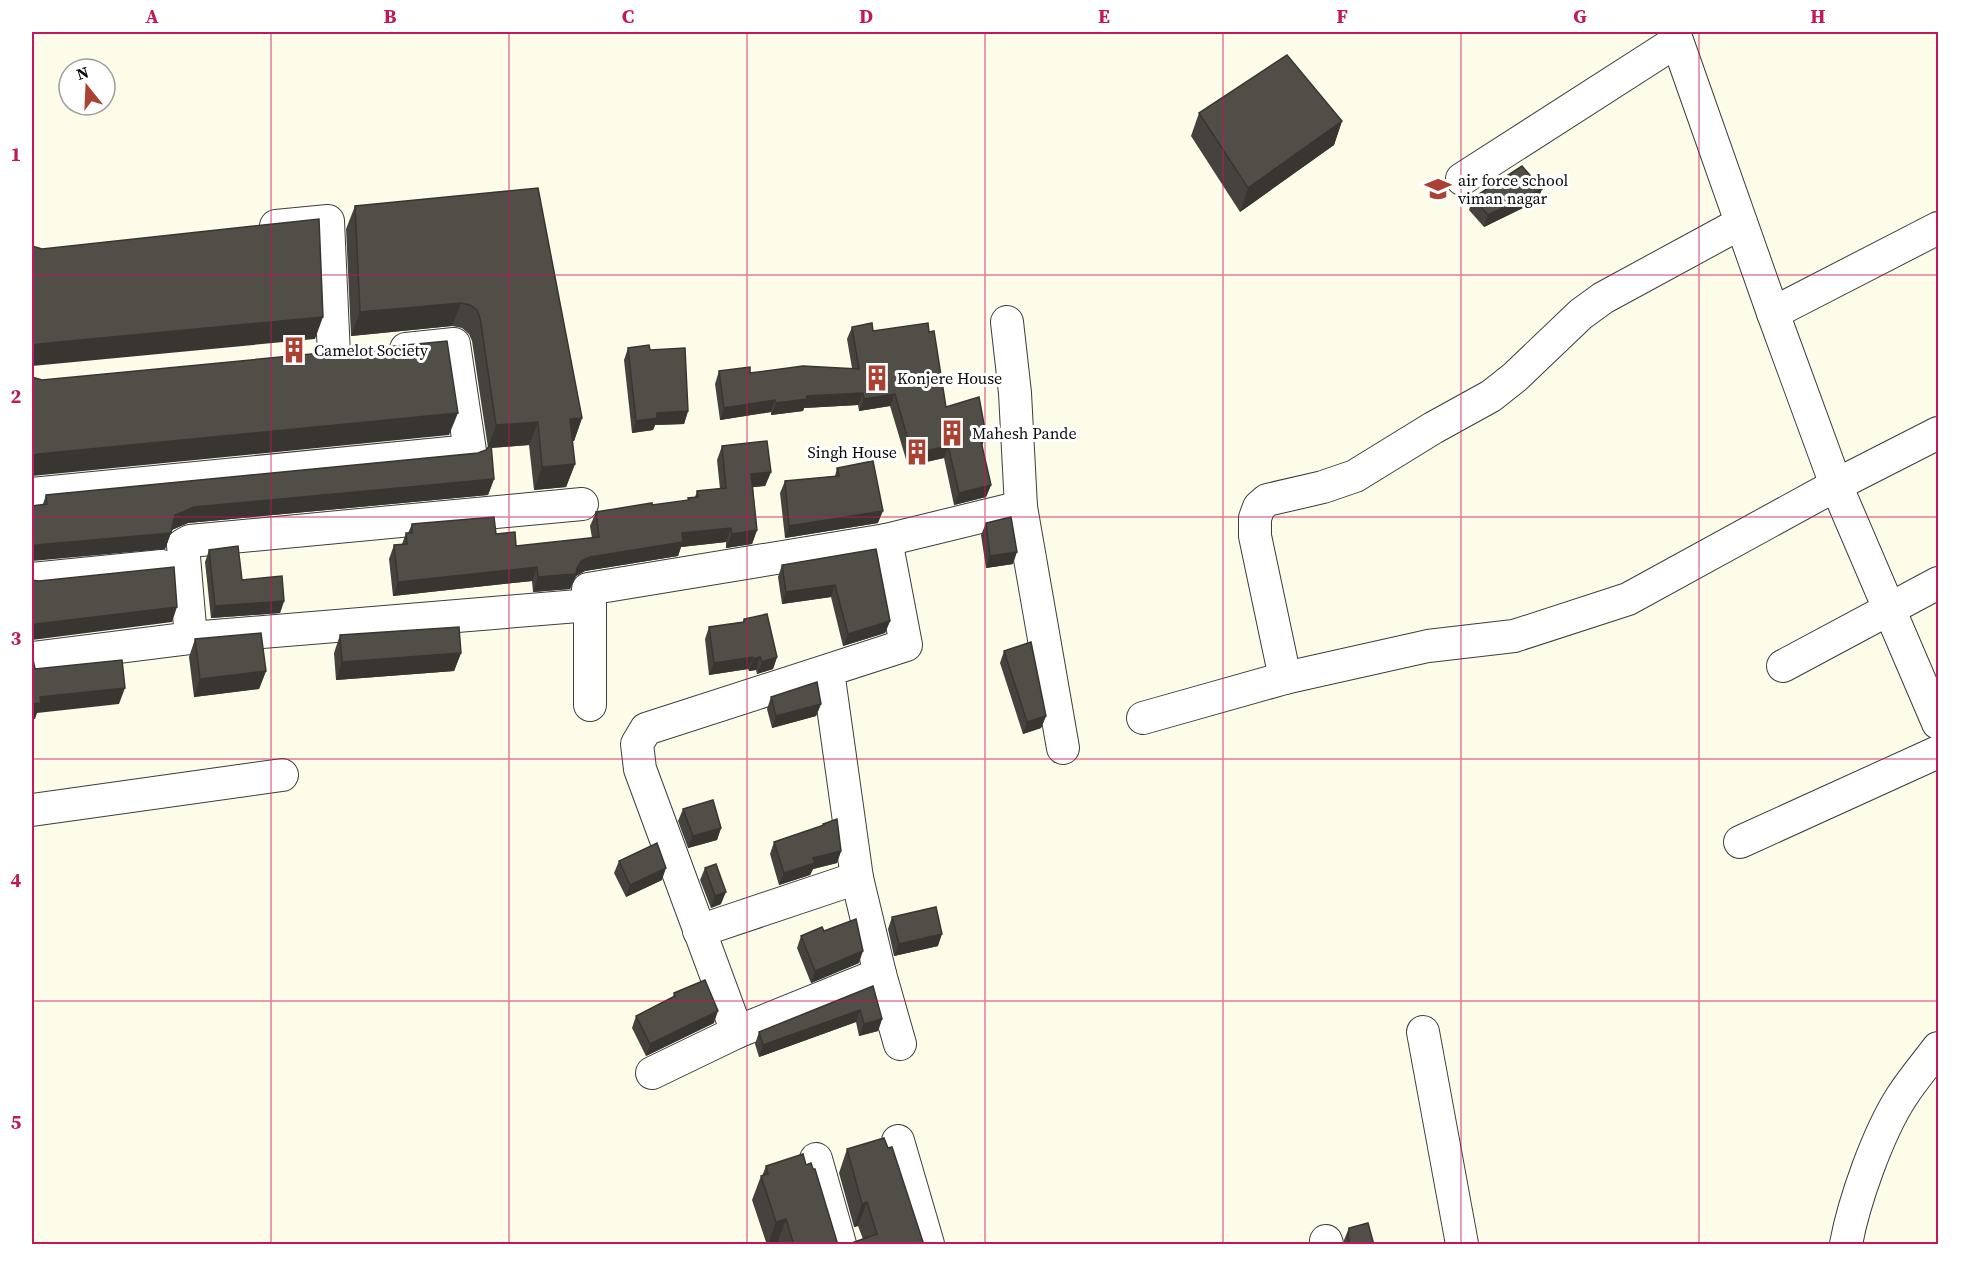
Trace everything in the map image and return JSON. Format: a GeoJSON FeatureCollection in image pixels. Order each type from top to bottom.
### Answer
{"type":"FeatureCollection","features":[{"type":"Feature","properties":{"kind":"street"},"geometry":{"type":"LineString","coordinates":[[1462,179],[1676,36],[1773,314],[1836,485],[1938,723]]}},
{"type":"Feature","properties":{"kind":"street"},"geometry":{"type":"LineString","coordinates":[[32,494],[470,451],[454,344],[322,357],[328,220],[245,230]]}},
{"type":"Feature","properties":{"kind":"street"},"geometry":{"type":"LineString","coordinates":[[1285,678],[1254,536],[1255,518],[1259,507],[1267,500],[1323,487],[1355,476],[1433,428],[1491,396],[1515,377],[1581,314],[1603,298],[1741,223]]}},
{"type":"Feature","properties":{"kind":"street"},"geometry":{"type":"LineString","coordinates":[[1773,314],[1938,228]]}},
{"type":"Feature","properties":{"kind":"street"},"geometry":{"type":"LineString","coordinates":[[1007,322],[1015,393],[1021,507],[1063,748]]}},
{"type":"Feature","properties":{"kind":"street"},"geometry":{"type":"LineString","coordinates":[[1143,718],[1285,678],[1428,646],[1514,636],[1629,599],[1836,485],[1938,433]]}},
{"type":"Feature","properties":{"kind":"street"},"geometry":{"type":"LineString","coordinates":[[191,638],[183,545],[190,540],[582,504]]}},
{"type":"Feature","properties":{"kind":"street"},"geometry":{"type":"LineString","coordinates":[[588,589],[886,540],[1021,507]]}},
{"type":"Feature","properties":{"kind":"street"},"geometry":{"type":"LineString","coordinates":[[737,1032],[640,769],[637,744],[646,729],[906,645],[886,540]]}},
{"type":"Feature","properties":{"kind":"street"},"geometry":{"type":"LineString","coordinates":[[32,579],[162,566]]}},
{"type":"Feature","properties":{"kind":"street"},"geometry":{"type":"LineString","coordinates":[[1783,666],[1938,583]]}},
{"type":"Feature","properties":{"kind":"street"},"geometry":{"type":"LineString","coordinates":[[32,658],[191,638],[590,605],[590,705]]}},
{"type":"Feature","properties":{"kind":"street"},"geometry":{"type":"LineString","coordinates":[[828,671],[857,878],[880,974],[900,1044]]}},
{"type":"Feature","properties":{"kind":"street"},"geometry":{"type":"LineString","coordinates":[[1740,842],[1938,752]]}},
{"type":"Feature","properties":{"kind":"street"},"geometry":{"type":"LineString","coordinates":[[32,810],[282,775]]}},
{"type":"Feature","properties":{"kind":"street"},"geometry":{"type":"LineString","coordinates":[[699,931],[857,878]]}},
{"type":"Feature","properties":{"kind":"street"},"geometry":{"type":"LineString","coordinates":[[651,1073],[737,1032],[880,974]]}},
{"type":"Feature","properties":{"kind":"street"},"geometry":{"type":"LineString","coordinates":[[1423,1032],[1462,1245]]}},
{"type":"Feature","properties":{"kind":"street"},"geometry":{"type":"LineString","coordinates":[[1846,1245],[1849,1228],[1874,1151],[1901,1097],[1938,1048]]}},
{"type":"Feature","properties":{"kind":"street"},"geometry":{"type":"LineString","coordinates":[[898,1141],[928,1245]]}},
{"type":"Feature","properties":{"kind":"street"},"geometry":{"type":"LineString","coordinates":[[816,1159],[840,1245]]}},
{"type":"Feature","properties":{"kind":"building"},"geometry":{"type":"Polygon","coordinates":[[[1287,55],[1342,121],[1248,188],[1199,113],[1287,55]]]}},
{"type":"Feature","properties":{"kind":"building"},"geometry":{"type":"Polygon","coordinates":[[[1522,166],[1542,189],[1488,215],[1473,198],[1522,166]]]}},
{"type":"Feature","properties":{"kind":"building"},"geometry":{"type":"Polygon","coordinates":[[[538,188],[582,418],[570,419],[575,464],[542,467],[538,422],[496,425],[477,310],[461,303],[360,312],[355,206],[538,188]]]}},
{"type":"Feature","properties":{"kind":"building"},"geometry":{"type":"Polygon","coordinates":[[[319,219],[323,317],[32,346],[32,246],[42,249],[319,219]]]}},
{"type":"Feature","properties":{"kind":"building"},"geometry":{"type":"Polygon","coordinates":[[[872,323],[873,331],[928,323],[929,332],[934,331],[946,407],[979,397],[986,435],[980,437],[991,485],[959,493],[948,446],[912,454],[895,394],[864,399],[863,393],[807,396],[807,399],[776,403],[775,400],[724,408],[719,371],[750,367],[750,373],[803,366],[859,369],[852,327],[872,323]]]}},
{"type":"Feature","properties":{"kind":"building"},"geometry":{"type":"Polygon","coordinates":[[[447,341],[458,413],[32,456],[32,377],[42,380],[447,341]]]}},
{"type":"Feature","properties":{"kind":"building"},"geometry":{"type":"Polygon","coordinates":[[[649,345],[650,350],[685,348],[688,411],[657,413],[657,418],[636,421],[628,348],[649,345]]]}},
{"type":"Feature","properties":{"kind":"building"},"geometry":{"type":"Polygon","coordinates":[[[767,441],[771,472],[751,474],[757,530],[732,534],[731,528],[682,533],[683,542],[590,557],[581,561],[576,574],[538,577],[537,567],[398,582],[394,545],[407,544],[406,533],[412,533],[412,524],[494,517],[496,534],[515,532],[516,546],[599,537],[596,512],[689,500],[688,498],[698,497],[697,491],[726,488],[722,446],[767,441]]]}},
{"type":"Feature","properties":{"kind":"building"},"geometry":{"type":"Polygon","coordinates":[[[491,444],[494,479],[194,507],[175,515],[171,533],[32,547],[32,506],[47,504],[46,495],[478,453],[486,450],[491,444]]]}},
{"type":"Feature","properties":{"kind":"building"},"geometry":{"type":"Polygon","coordinates":[[[873,461],[883,511],[789,526],[785,481],[839,476],[837,468],[873,461]]]}},
{"type":"Feature","properties":{"kind":"building"},"geometry":{"type":"Polygon","coordinates":[[[1011,517],[1017,552],[990,556],[986,523],[1011,517]]]}},
{"type":"Feature","properties":{"kind":"building"},"geometry":{"type":"Polygon","coordinates":[[[238,546],[242,580],[282,576],[284,601],[215,606],[209,550],[238,546]]]}},
{"type":"Feature","properties":{"kind":"building"},"geometry":{"type":"Polygon","coordinates":[[[876,549],[890,621],[848,634],[835,585],[786,592],[782,565],[876,549]]]}},
{"type":"Feature","properties":{"kind":"building"},"geometry":{"type":"Polygon","coordinates":[[[174,567],[177,607],[32,626],[32,580],[174,567]]]}},
{"type":"Feature","properties":{"kind":"building"},"geometry":{"type":"Polygon","coordinates":[[[767,614],[777,657],[762,662],[760,657],[753,659],[753,657],[714,663],[709,627],[744,622],[744,619],[767,614]]]}},
{"type":"Feature","properties":{"kind":"building"},"geometry":{"type":"Polygon","coordinates":[[[459,627],[461,653],[342,662],[340,635],[459,627]]]}},
{"type":"Feature","properties":{"kind":"building"},"geometry":{"type":"Polygon","coordinates":[[[261,633],[266,671],[200,679],[195,639],[261,633]]]}},
{"type":"Feature","properties":{"kind":"building"},"geometry":{"type":"Polygon","coordinates":[[[1031,642],[1046,716],[1027,722],[1004,651],[1031,642]]]}},
{"type":"Feature","properties":{"kind":"building"},"geometry":{"type":"Polygon","coordinates":[[[32,658],[35,669],[122,660],[125,688],[40,697],[41,703],[32,704],[32,658]]]}},
{"type":"Feature","properties":{"kind":"building"},"geometry":{"type":"Polygon","coordinates":[[[817,682],[821,704],[776,716],[771,697],[817,682]]]}},
{"type":"Feature","properties":{"kind":"building"},"geometry":{"type":"Polygon","coordinates":[[[713,800],[721,828],[693,836],[683,809],[713,800]]]}},
{"type":"Feature","properties":{"kind":"building"},"geometry":{"type":"Polygon","coordinates":[[[837,819],[841,851],[813,858],[815,863],[784,873],[774,842],[837,819]]]}},
{"type":"Feature","properties":{"kind":"building"},"geometry":{"type":"Polygon","coordinates":[[[657,843],[666,868],[630,885],[619,861],[657,843]]]}},
{"type":"Feature","properties":{"kind":"building"},"geometry":{"type":"Polygon","coordinates":[[[716,864],[726,892],[715,896],[705,868],[716,864]]]}},
{"type":"Feature","properties":{"kind":"building"},"geometry":{"type":"Polygon","coordinates":[[[936,907],[942,934],[899,944],[892,917],[936,907]]]}},
{"type":"Feature","properties":{"kind":"building"},"geometry":{"type":"Polygon","coordinates":[[[856,919],[863,951],[815,971],[801,936],[822,927],[824,931],[856,919]]]}},
{"type":"Feature","properties":{"kind":"building"},"geometry":{"type":"Polygon","coordinates":[[[705,980],[718,1011],[650,1044],[636,1016],[675,996],[674,993],[705,980]]]}},
{"type":"Feature","properties":{"kind":"building"},"geometry":{"type":"Polygon","coordinates":[[[873,986],[882,1019],[864,1024],[860,1010],[763,1045],[759,1032],[873,986]]]}},
{"type":"Feature","properties":{"kind":"building"},"geometry":{"type":"Polygon","coordinates":[[[884,1138],[888,1148],[892,1147],[924,1245],[846,1245],[877,1234],[867,1202],[862,1204],[847,1149],[884,1138]]]}},
{"type":"Feature","properties":{"kind":"building"},"geometry":{"type":"Polygon","coordinates":[[[803,1154],[806,1165],[811,1163],[815,1169],[838,1245],[794,1245],[786,1219],[776,1222],[761,1176],[768,1174],[766,1166],[803,1154]]]}},
{"type":"Feature","properties":{"kind":"building"},"geometry":{"type":"Polygon","coordinates":[[[1368,1223],[1374,1245],[1350,1245],[1349,1228],[1368,1223]]]}},
{"type":"Feature","properties":{"kind":"place","name":"air force school viman nagar"},"geometry":{"type":"Point","coordinates":[1438,189]}},
{"type":"Feature","properties":{"kind":"place","name":"Camelot Society"},"geometry":{"type":"Point","coordinates":[294,350]}},
{"type":"Feature","properties":{"kind":"place","name":"Konjere House"},"geometry":{"type":"Point","coordinates":[877,378]}},
{"type":"Feature","properties":{"kind":"place","name":"Mahesh Pande"},"geometry":{"type":"Point","coordinates":[952,433]}},
{"type":"Feature","properties":{"kind":"place","name":"Singh House"},"geometry":{"type":"Point","coordinates":[917,452]}}]}
